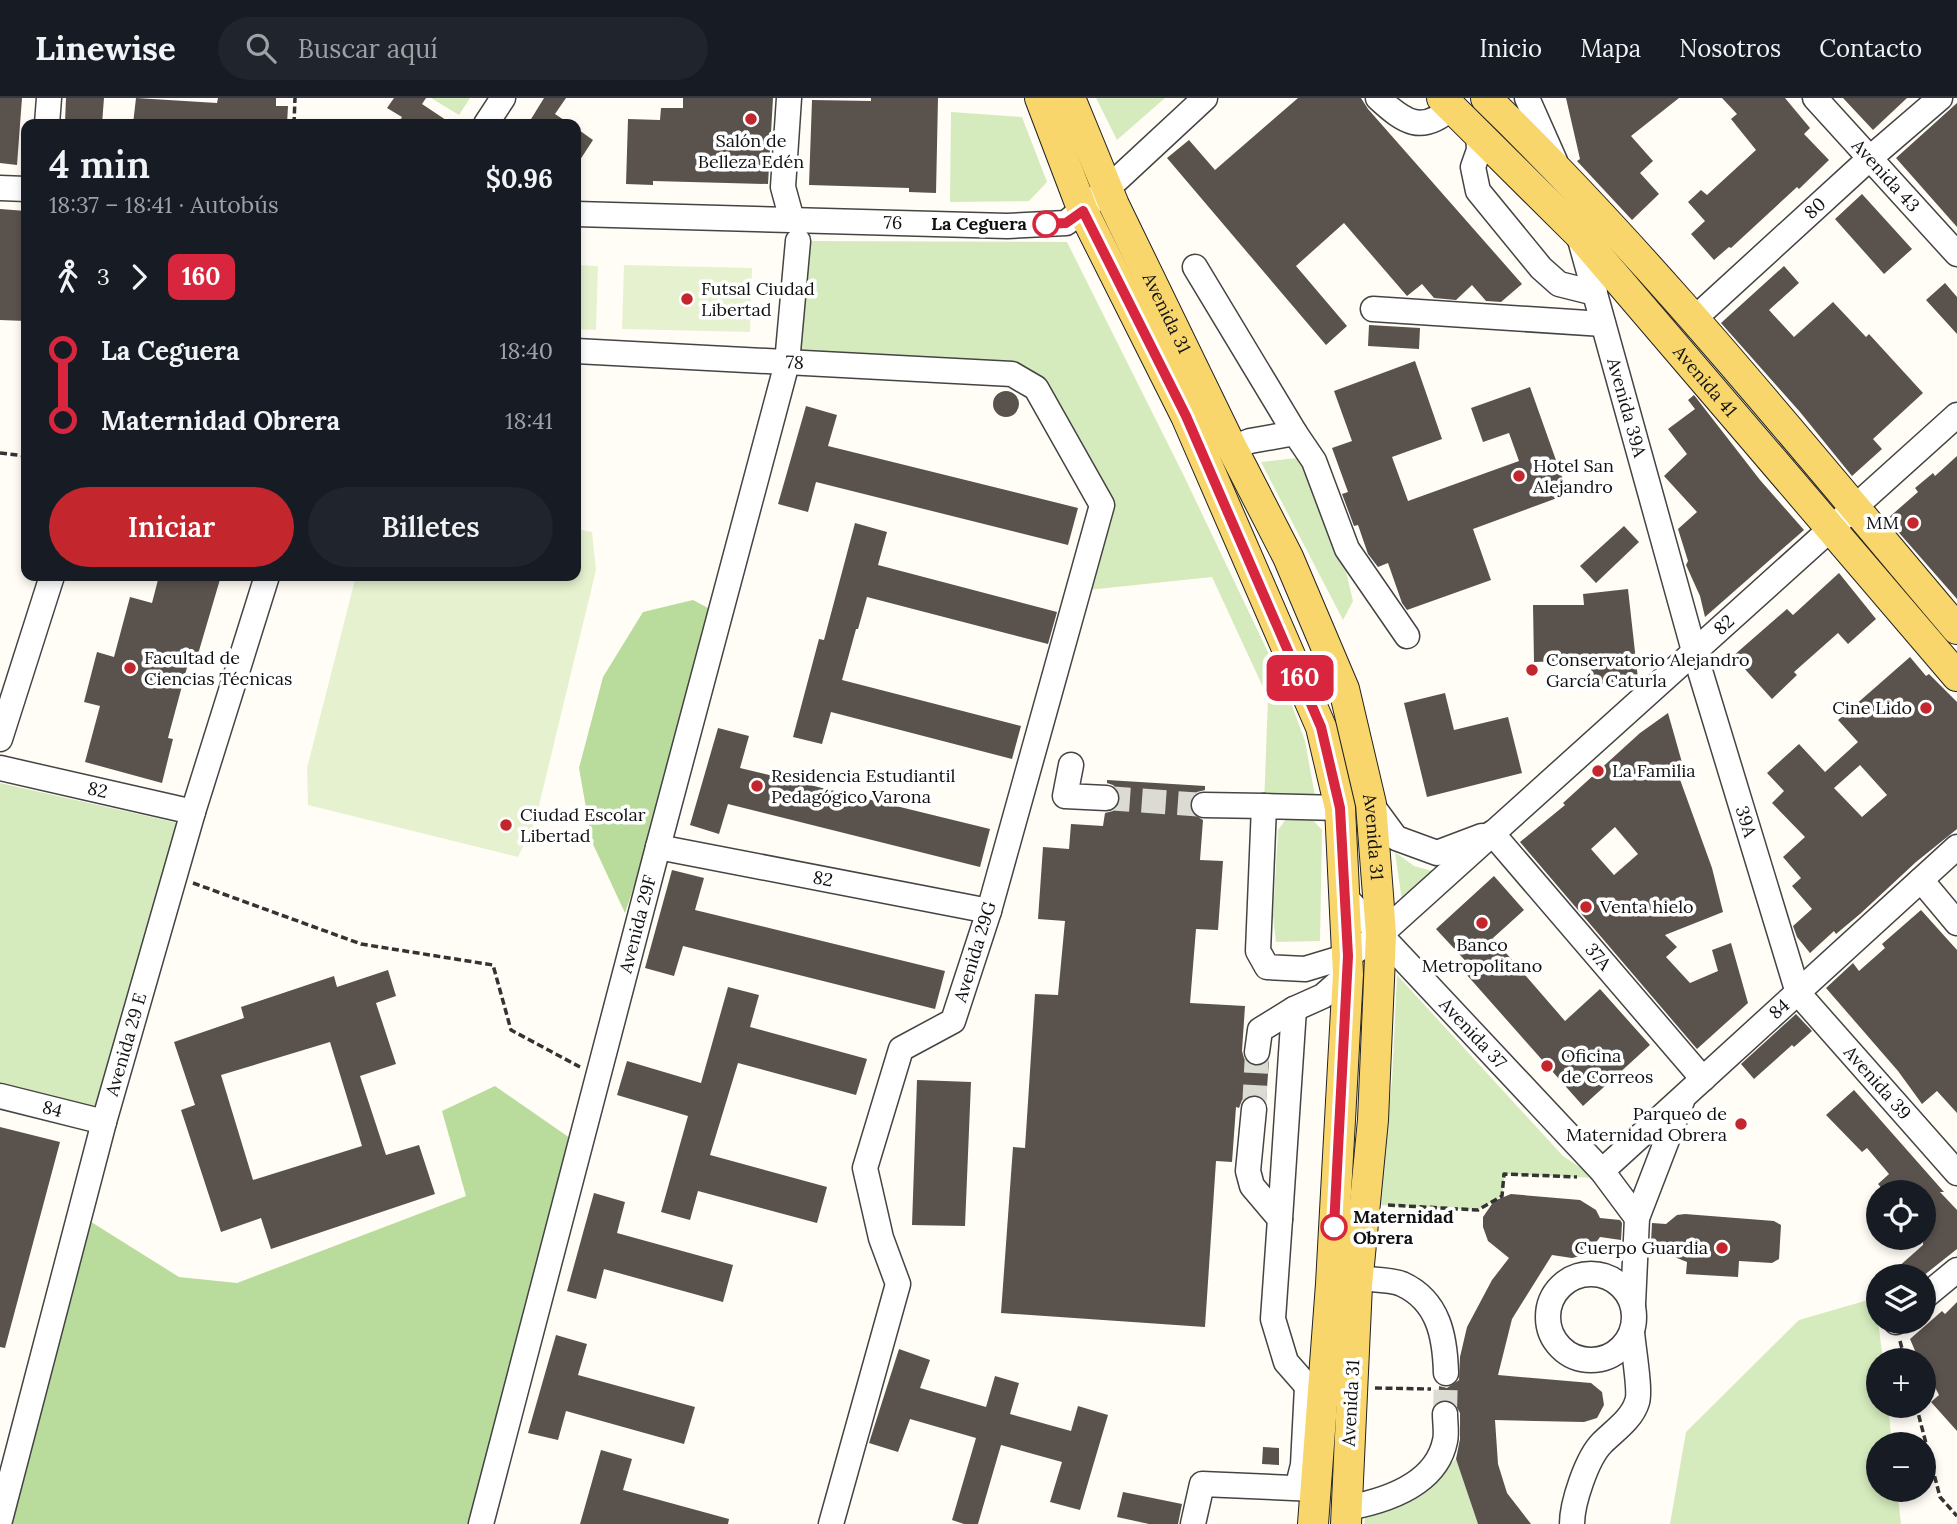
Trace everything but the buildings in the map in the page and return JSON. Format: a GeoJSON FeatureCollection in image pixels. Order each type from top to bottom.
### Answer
{"type":"FeatureCollection","features":[{"type":"Feature","properties":{"kind":"main road","name":"Avenida 31"},"geometry":{"type":"LineString","coordinates":[[1040,98],[1083,211],[1186,416],[1321,727],[1340,808],[1348,965],[1314,1395],[1302,1488],[1313,1524]]}},
{"type":"Feature","properties":{"kind":"main road","name":"Avenida 31"},"geometry":{"type":"LineString","coordinates":[[1070,98],[1111,197],[1232,448],[1288,557],[1344,689],[1371,804],[1381,934],[1373,1120],[1358,1278],[1346,1516]]}},
{"type":"Feature","properties":{"kind":"main road","name":"Avenida 41"},"geometry":{"type":"LineString","coordinates":[[1486,98],[1557,166],[1694,319],[1957,629]]}},
{"type":"Feature","properties":{"kind":"main road","name":"Avenida 41"},"geometry":{"type":"LineString","coordinates":[[1447,102],[1579,234],[1957,677]]}},
{"type":"Feature","properties":{"kind":"street"},"geometry":{"type":"LineString","coordinates":[[47,119],[49,98]]}},
{"type":"Feature","properties":{"kind":"street"},"geometry":{"type":"LineString","coordinates":[[488,119],[503,98]]}},
{"type":"Feature","properties":{"kind":"street","name":"Avenida 29F"},"geometry":{"type":"LineString","coordinates":[[481,1524],[787,363],[795,230],[783,187],[789,98]]}},
{"type":"Feature","properties":{"kind":"street","name":"76"},"geometry":{"type":"LineString","coordinates":[[581,214],[795,230],[1066,223],[1111,197],[1205,98]]}},
{"type":"Feature","properties":{"kind":"street"},"geometry":{"type":"LineString","coordinates":[[1378,98],[1399,117],[1423,123],[1439,118],[1447,102]]}},
{"type":"Feature","properties":{"kind":"street","name":"Avenida 39A"},"geometry":{"type":"LineString","coordinates":[[1527,98],[1557,166],[1579,234],[1694,652]]}},
{"type":"Feature","properties":{"kind":"street","name":"Avenida 39A"},"geometry":{"type":"LineString","coordinates":[[1545,98],[1557,166]]}},
{"type":"Feature","properties":{"kind":"street","name":"Avenida 43"},"geometry":{"type":"LineString","coordinates":[[1815,98],[1957,254]]}},
{"type":"Feature","properties":{"kind":"street","name":"80"},"geometry":{"type":"LineString","coordinates":[[1694,319],[1940,98]]}},
{"type":"Feature","properties":{"kind":"street"},"geometry":{"type":"LineString","coordinates":[[1478,131],[1479,150],[1473,167],[1478,191],[1541,268],[1559,284],[1595,293]]}},
{"type":"Feature","properties":{"kind":"street"},"geometry":{"type":"LineString","coordinates":[[0,188],[21,189]]}},
{"type":"Feature","properties":{"kind":"street"},"geometry":{"type":"LineString","coordinates":[[1195,267],[1314,461],[1347,549],[1407,636]]}},
{"type":"Feature","properties":{"kind":"street"},"geometry":{"type":"LineString","coordinates":[[1373,309],[1603,324]]}},
{"type":"Feature","properties":{"kind":"street","name":"78"},"geometry":{"type":"LineString","coordinates":[[581,351],[1013,374]]}},
{"type":"Feature","properties":{"kind":"street","name":"Avenida 29G"},"geometry":{"type":"LineString","coordinates":[[831,1524],[898,1284],[881,1238],[865,1168],[901,1049],[954,1021],[989,911],[1102,505],[1036,388],[1013,374]]}},
{"type":"Feature","properties":{"kind":"street","name":"82"},"geometry":{"type":"LineString","coordinates":[[1348,965],[1957,415]]}},
{"type":"Feature","properties":{"kind":"street"},"geometry":{"type":"LineString","coordinates":[[1232,448],[1250,441],[1295,433]]}},
{"type":"Feature","properties":{"kind":"street"},"geometry":{"type":"LineString","coordinates":[[0,739],[50,581]]}},
{"type":"Feature","properties":{"kind":"street","name":"Avenida 29 E"},"geometry":{"type":"LineString","coordinates":[[0,1520],[104,1122],[193,812],[265,581]]}},
{"type":"Feature","properties":{"kind":"street","name":"39A"},"geometry":{"type":"LineString","coordinates":[[1694,652],[1798,993]]}},
{"type":"Feature","properties":{"kind":"street"},"geometry":{"type":"LineString","coordinates":[[1071,765],[1065,796],[1106,798]]}},
{"type":"Feature","properties":{"kind":"street","name":"82"},"geometry":{"type":"LineString","coordinates":[[0,768],[193,812]]}},
{"type":"Feature","properties":{"kind":"street"},"geometry":{"type":"LineString","coordinates":[[1204,804],[1340,808]]}},
{"type":"Feature","properties":{"kind":"street","name":"82"},"geometry":{"type":"LineString","coordinates":[[1371,804],[1396,838],[1437,853],[1492,833]]}},
{"type":"Feature","properties":{"kind":"street"},"geometry":{"type":"LineString","coordinates":[[1264,806],[1258,951],[1267,967],[1305,969],[1348,965]]}},
{"type":"Feature","properties":{"kind":"street","name":"37A"},"geometry":{"type":"LineString","coordinates":[[1492,833],[1703,1079]]}},
{"type":"Feature","properties":{"kind":"street","name":"82"},"geometry":{"type":"LineString","coordinates":[[658,847],[989,911]]}},
{"type":"Feature","properties":{"kind":"street","name":"84"},"geometry":{"type":"LineString","coordinates":[[1602,1171],[1957,847]]}},
{"type":"Feature","properties":{"kind":"street"},"geometry":{"type":"LineString","coordinates":[[1921,880],[1957,923]]}},
{"type":"Feature","properties":{"kind":"street","name":"Avenida 37"},"geometry":{"type":"LineString","coordinates":[[1345,897],[1602,1171],[1637,1218]]}},
{"type":"Feature","properties":{"kind":"street"},"geometry":{"type":"LineString","coordinates":[[1257,1052],[1260,1030],[1294,1009],[1323,996],[1348,965]]}},
{"type":"Feature","properties":{"kind":"street","name":"Avenida 39"},"geometry":{"type":"LineString","coordinates":[[1798,993],[1957,1173]]}},
{"type":"Feature","properties":{"kind":"street"},"geometry":{"type":"LineString","coordinates":[[1294,1009],[1273,1319],[1286,1362],[1314,1395]]}},
{"type":"Feature","properties":{"kind":"street","name":"84"},"geometry":{"type":"LineString","coordinates":[[0,1096],[104,1122]]}},
{"type":"Feature","properties":{"kind":"street"},"geometry":{"type":"LineString","coordinates":[[1633,1304],[1627,1292],[1617,1282],[1604,1276],[1589,1274],[1575,1277],[1553,1296],[1548,1310],[1548,1324],[1553,1338],[1562,1349],[1574,1357],[1588,1361],[1602,1360],[1626,1344],[1635,1318],[1633,1304],[1637,1218],[1683,1097]]}},
{"type":"Feature","properties":{"kind":"street"},"geometry":{"type":"LineString","coordinates":[[1254,1109],[1248,1171],[1252,1186],[1279,1219]]}},
{"type":"Feature","properties":{"kind":"street"},"geometry":{"type":"LineString","coordinates":[[1936,1287],[1957,1270]]}},
{"type":"Feature","properties":{"kind":"street"},"geometry":{"type":"LineString","coordinates":[[1358,1278],[1401,1283],[1423,1298],[1438,1320],[1445,1344],[1442,1381]]}},
{"type":"Feature","properties":{"kind":"street"},"geometry":{"type":"LineString","coordinates":[[1572,1524],[1572,1514],[1584,1474],[1599,1446],[1623,1424],[1638,1402],[1632,1332]]}},
{"type":"Feature","properties":{"kind":"street"},"geometry":{"type":"LineString","coordinates":[[1346,1516],[1366,1505],[1398,1494],[1418,1481],[1435,1465],[1445,1441],[1445,1414]]}},
{"type":"Feature","properties":{"kind":"street"},"geometry":{"type":"LineString","coordinates":[[1193,1524],[1202,1484],[1302,1488]]}},
{"type":"Feature","properties":{"kind":"path"},"geometry":{"type":"LineString","coordinates":[[294,119],[295,98]]}},
{"type":"Feature","properties":{"kind":"path"},"geometry":{"type":"LineString","coordinates":[[0,453],[21,455]]}},
{"type":"Feature","properties":{"kind":"path"},"geometry":{"type":"LineString","coordinates":[[175,876],[361,944],[493,965],[511,1030],[598,1076]]}},
{"type":"Feature","properties":{"kind":"path"},"geometry":{"type":"LineString","coordinates":[[1365,1204],[1478,1210],[1502,1196],[1504,1174],[1596,1178],[1602,1171]]}},
{"type":"Feature","properties":{"kind":"path"},"geometry":{"type":"LineString","coordinates":[[1352,1387],[1442,1381]]}},
{"type":"Feature","properties":{"kind":"path"},"geometry":{"type":"LineString","coordinates":[[1919,1418],[1940,1497],[1957,1516]]}},
{"type":"Feature","properties":{"kind":"green space"},"geometry":{"type":"Polygon","coordinates":[[[431,98],[470,98],[459,115],[431,98]]]}},
{"type":"Feature","properties":{"kind":"green space"},"geometry":{"type":"Polygon","coordinates":[[[1096,98],[1165,98],[1117,140],[1096,98]]]}},
{"type":"Feature","properties":{"kind":"green space"},"geometry":{"type":"Polygon","coordinates":[[[951,112],[1022,117],[1047,182],[1029,201],[950,202],[951,112]]]}},
{"type":"Feature","properties":{"kind":"green space"},"geometry":{"type":"Polygon","coordinates":[[[798,241],[1067,242],[1183,474],[1287,692],[1305,741],[1317,807],[1264,806],[1268,698],[1212,577],[1078,591],[1102,505],[1036,388],[787,363],[798,241]]]}},
{"type":"Feature","properties":{"kind":"green space"},"geometry":{"type":"Polygon","coordinates":[[[581,265],[598,266],[596,330],[581,329],[581,265]]]}},
{"type":"Feature","properties":{"kind":"green space","name":"Futsal Ciudad Libertad"},"geometry":{"type":"Polygon","coordinates":[[[624,265],[752,268],[750,332],[622,329],[624,265]]]}},
{"type":"Feature","properties":{"kind":"green space"},"geometry":{"type":"Polygon","coordinates":[[[1297,458],[1308,472],[1326,506],[1339,545],[1353,601],[1343,620],[1261,462],[1297,458]]]}},
{"type":"Feature","properties":{"kind":"green space"},"geometry":{"type":"Polygon","coordinates":[[[581,530],[592,532],[596,570],[535,822],[518,857],[308,805],[307,768],[355,581],[581,581],[581,530]]]}},
{"type":"Feature","properties":{"kind":"green space"},"geometry":{"type":"Polygon","coordinates":[[[693,600],[710,609],[649,842],[625,913],[592,842],[579,768],[603,677],[643,612],[693,600]]]}},
{"type":"Feature","properties":{"kind":"green space"},"geometry":{"type":"Polygon","coordinates":[[[0,783],[178,823],[98,1109],[0,1083],[0,783]]]}},
{"type":"Feature","properties":{"kind":"green space"},"geometry":{"type":"Polygon","coordinates":[[[1286,819],[1312,819],[1322,830],[1320,941],[1276,942],[1273,916],[1278,830],[1286,819]]]}},
{"type":"Feature","properties":{"kind":"green space"},"geometry":{"type":"Polygon","coordinates":[[[1395,852],[1414,866],[1436,872],[1402,901],[1395,852]]]}},
{"type":"Feature","properties":{"kind":"green space"},"geometry":{"type":"Polygon","coordinates":[[[1397,975],[1563,1156],[1596,1178],[1505,1174],[1502,1196],[1478,1210],[1378,1205],[1392,1081],[1397,975]]]}},
{"type":"Feature","properties":{"kind":"green space"},"geometry":{"type":"Polygon","coordinates":[[[495,1086],[580,1145],[481,1524],[0,1524],[80,1215],[179,1277],[237,1283],[466,1196],[442,1111],[495,1086]]]}},
{"type":"Feature","properties":{"kind":"green space"},"geometry":{"type":"Polygon","coordinates":[[[1866,1301],[1866,1334],[1880,1334],[1881,1348],[1866,1348],[1866,1418],[1889,1418],[1891,1432],[1866,1432],[1866,1502],[1898,1502],[1901,1524],[1670,1524],[1686,1432],[1799,1320],[1866,1301]]]}},
{"type":"Feature","properties":{"kind":"green space"},"geometry":{"type":"Polygon","coordinates":[[[1456,1459],[1478,1524],[1364,1524],[1365,1517],[1402,1505],[1428,1491],[1456,1459]]]}},
{"type":"Feature","properties":{"kind":"tunnel"},"geometry":{"type":"LineString","coordinates":[[1106,798],[1204,805]]}},
{"type":"Feature","properties":{"kind":"tunnel"},"geometry":{"type":"LineString","coordinates":[[1254,1109],[1257,1052]]}},
{"type":"Feature","properties":{"kind":"tunnel"},"geometry":{"type":"LineString","coordinates":[[1445,1414],[1446,1373]]}},
{"type":"Feature","properties":{"kind":"bus line","name":"160"},"geometry":{"type":"LineString","coordinates":[[1046,224],[1066,223],[1083,211],[1186,416],[1321,727],[1340,808],[1348,956],[1334,1227]]}},
{"type":"Feature","properties":{"kind":"place","name":"Salón de Belleza Edén"},"geometry":{"type":"Point","coordinates":[751,119]}},
{"type":"Feature","properties":{"kind":"place","name":"La Ceguera"},"geometry":{"type":"Point","coordinates":[1046,224]}},
{"type":"Feature","properties":{"kind":"place","name":"Futsal Ciudad Libertad"},"geometry":{"type":"Point","coordinates":[687,299]}},
{"type":"Feature","properties":{"kind":"place","name":"Hotel San Alejandro"},"geometry":{"type":"Point","coordinates":[1519,476]}},
{"type":"Feature","properties":{"kind":"place","name":"MM"},"geometry":{"type":"Point","coordinates":[1913,523]}},
{"type":"Feature","properties":{"kind":"place","name":"Facultad de Ciencias Técnicas"},"geometry":{"type":"Point","coordinates":[130,668]}},
{"type":"Feature","properties":{"kind":"place","name":"Conservatorio Alejandro García Caturla"},"geometry":{"type":"Point","coordinates":[1532,670]}},
{"type":"Feature","properties":{"kind":"place","name":"Cine Lido"},"geometry":{"type":"Point","coordinates":[1926,708]}},
{"type":"Feature","properties":{"kind":"place","name":"La Familia"},"geometry":{"type":"Point","coordinates":[1598,771]}},
{"type":"Feature","properties":{"kind":"place","name":"Residencia Estudiantil Pedagógico Varona"},"geometry":{"type":"Point","coordinates":[757,786]}},
{"type":"Feature","properties":{"kind":"place","name":"Ciudad Escolar Libertad"},"geometry":{"type":"Point","coordinates":[506,825]}},
{"type":"Feature","properties":{"kind":"place","name":"Venta hielo"},"geometry":{"type":"Point","coordinates":[1586,907]}},
{"type":"Feature","properties":{"kind":"place","name":"Banco Metropolitano"},"geometry":{"type":"Point","coordinates":[1482,923]}},
{"type":"Feature","properties":{"kind":"place","name":"Oficina de Correos"},"geometry":{"type":"Point","coordinates":[1547,1066]}},
{"type":"Feature","properties":{"kind":"place","name":"Parqueo de Maternidad Obrera"},"geometry":{"type":"Point","coordinates":[1741,1124]}},
{"type":"Feature","properties":{"kind":"place","name":"Maternidad Obrera"},"geometry":{"type":"Point","coordinates":[1334,1227]}},
{"type":"Feature","properties":{"kind":"place","name":"Cuerpo Guardia"},"geometry":{"type":"Point","coordinates":[1722,1248]}}]}
